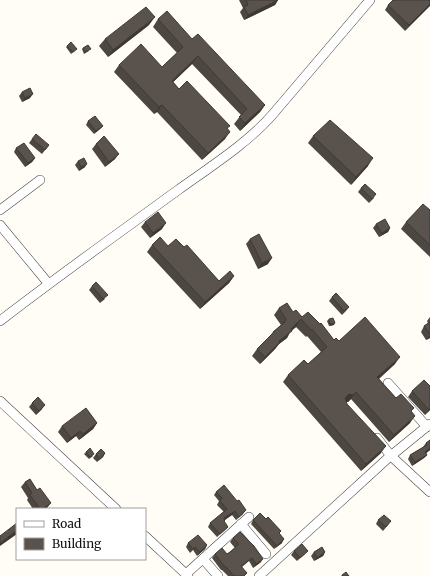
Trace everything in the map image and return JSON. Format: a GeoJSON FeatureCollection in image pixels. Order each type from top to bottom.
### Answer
{"type":"FeatureCollection","features":[{"type":"Feature","properties":{"kind":"street"},"geometry":{"type":"LineString","coordinates":[[0,321],[48,283],[214,164],[265,124],[370,0]]}},
{"type":"Feature","properties":{"kind":"street"},"geometry":{"type":"LineString","coordinates":[[0,210],[40,180]]}},
{"type":"Feature","properties":{"kind":"street"},"geometry":{"type":"LineString","coordinates":[[0,225],[48,283]]}},
{"type":"Feature","properties":{"kind":"street"},"geometry":{"type":"LineString","coordinates":[[259,576],[391,456],[429,425],[388,383]]}},
{"type":"Feature","properties":{"kind":"street"},"geometry":{"type":"LineString","coordinates":[[0,401],[115,508]]}},
{"type":"Feature","properties":{"kind":"street"},"geometry":{"type":"LineString","coordinates":[[372,433],[391,456],[430,492]]}},
{"type":"Feature","properties":{"kind":"street"},"geometry":{"type":"LineString","coordinates":[[146,537],[187,575],[249,517]]}},
{"type":"Feature","properties":{"kind":"street"},"geometry":{"type":"LineString","coordinates":[[242,524],[266,554]]}},
{"type":"Feature","properties":{"kind":"street"},"geometry":{"type":"LineString","coordinates":[[203,559],[218,576]]}},
{"type":"Feature","properties":{"kind":"building"},"geometry":{"type":"Polygon","coordinates":[[[246,0],[278,0],[248,15],[244,7],[248,5],[246,0]]]}},
{"type":"Feature","properties":{"kind":"building"},"geometry":{"type":"Polygon","coordinates":[[[393,0],[430,0],[430,4],[409,25],[388,5],[393,0]]]}},
{"type":"Feature","properties":{"kind":"building"},"geometry":{"type":"Polygon","coordinates":[[[146,7],[155,17],[113,50],[105,39],[146,7]]]}},
{"type":"Feature","properties":{"kind":"building"},"geometry":{"type":"Polygon","coordinates":[[[167,11],[192,39],[198,34],[265,105],[245,123],[239,117],[247,109],[198,56],[172,81],[179,89],[187,81],[230,126],[227,128],[230,132],[208,153],[162,105],[159,107],[119,65],[141,44],[162,67],[183,47],[158,19],[167,11]]]}},
{"type":"Feature","properties":{"kind":"building"},"geometry":{"type":"Polygon","coordinates":[[[71,42],[77,49],[73,52],[67,46],[71,42]]]}},
{"type":"Feature","properties":{"kind":"building"},"geometry":{"type":"Polygon","coordinates":[[[88,45],[91,49],[85,52],[83,48],[88,45]]]}},
{"type":"Feature","properties":{"kind":"building"},"geometry":{"type":"Polygon","coordinates":[[[30,88],[33,94],[25,98],[22,92],[30,88]]]}},
{"type":"Feature","properties":{"kind":"building"},"geometry":{"type":"Polygon","coordinates":[[[95,116],[103,126],[96,131],[88,121],[95,116]]]}},
{"type":"Feature","properties":{"kind":"building"},"geometry":{"type":"Polygon","coordinates":[[[330,120],[373,158],[356,177],[313,136],[330,120]]]}},
{"type":"Feature","properties":{"kind":"building"},"geometry":{"type":"Polygon","coordinates":[[[36,134],[49,145],[45,150],[32,139],[36,134]]]}},
{"type":"Feature","properties":{"kind":"building"},"geometry":{"type":"Polygon","coordinates":[[[104,136],[119,154],[109,162],[96,144],[104,136]]]}},
{"type":"Feature","properties":{"kind":"building"},"geometry":{"type":"Polygon","coordinates":[[[24,143],[35,158],[28,163],[16,148],[24,143]]]}},
{"type":"Feature","properties":{"kind":"building"},"geometry":{"type":"Polygon","coordinates":[[[84,158],[87,164],[81,167],[78,161],[84,158]]]}},
{"type":"Feature","properties":{"kind":"building"},"geometry":{"type":"Polygon","coordinates":[[[365,184],[376,194],[372,199],[361,188],[365,184]]]}},
{"type":"Feature","properties":{"kind":"building"},"geometry":{"type":"Polygon","coordinates":[[[423,204],[430,210],[430,245],[406,222],[423,204]]]}},
{"type":"Feature","properties":{"kind":"building"},"geometry":{"type":"Polygon","coordinates":[[[158,212],[166,223],[153,233],[145,222],[158,212]]]}},
{"type":"Feature","properties":{"kind":"building"},"geometry":{"type":"Polygon","coordinates":[[[385,219],[390,228],[382,233],[376,224],[385,219]]]}},
{"type":"Feature","properties":{"kind":"building"},"geometry":{"type":"Polygon","coordinates":[[[259,234],[272,258],[262,263],[250,239],[259,234]]]}},
{"type":"Feature","properties":{"kind":"building"},"geometry":{"type":"Polygon","coordinates":[[[160,237],[168,246],[176,239],[184,247],[187,245],[219,281],[230,271],[234,276],[205,302],[152,245],[160,237]]]}},
{"type":"Feature","properties":{"kind":"building"},"geometry":{"type":"Polygon","coordinates":[[[96,282],[108,295],[103,299],[92,286],[96,282]]]}},
{"type":"Feature","properties":{"kind":"building"},"geometry":{"type":"Polygon","coordinates":[[[336,293],[349,307],[344,311],[332,297],[336,293]]]}},
{"type":"Feature","properties":{"kind":"building"},"geometry":{"type":"Polygon","coordinates":[[[287,303],[293,312],[296,310],[302,317],[308,312],[320,324],[321,323],[334,340],[336,338],[339,341],[365,317],[400,357],[377,377],[396,398],[401,394],[414,408],[411,411],[415,416],[394,435],[356,392],[353,395],[349,394],[345,398],[347,404],[386,446],[366,464],[288,375],[304,360],[308,364],[327,347],[312,329],[311,330],[301,319],[291,329],[292,331],[279,341],[280,342],[265,357],[257,349],[285,322],[286,319],[279,308],[287,303]]]}},
{"type":"Feature","properties":{"kind":"building"},"geometry":{"type":"Polygon","coordinates":[[[333,318],[335,323],[330,324],[329,319],[333,318]]]}},
{"type":"Feature","properties":{"kind":"building"},"geometry":{"type":"Polygon","coordinates":[[[430,322],[430,334],[424,326],[430,322]]]}},
{"type":"Feature","properties":{"kind":"building"},"geometry":{"type":"Polygon","coordinates":[[[424,380],[430,386],[429,410],[412,391],[424,380]]]}},
{"type":"Feature","properties":{"kind":"building"},"geometry":{"type":"Polygon","coordinates":[[[38,397],[45,405],[39,411],[32,403],[38,397]]]}},
{"type":"Feature","properties":{"kind":"building"},"geometry":{"type":"Polygon","coordinates":[[[86,408],[97,423],[83,434],[80,431],[71,438],[62,426],[86,408]]]}},
{"type":"Feature","properties":{"kind":"building"},"geometry":{"type":"Polygon","coordinates":[[[430,440],[430,448],[425,452],[427,455],[415,462],[410,455],[427,445],[426,443],[430,440]]]}},
{"type":"Feature","properties":{"kind":"building"},"geometry":{"type":"Polygon","coordinates":[[[90,448],[94,454],[90,457],[86,452],[90,448]]]}},
{"type":"Feature","properties":{"kind":"building"},"geometry":{"type":"Polygon","coordinates":[[[101,449],[105,453],[100,459],[96,454],[101,449]]]}},
{"type":"Feature","properties":{"kind":"building"},"geometry":{"type":"Polygon","coordinates":[[[30,479],[37,490],[40,488],[51,503],[44,508],[39,508],[30,495],[32,493],[25,482],[30,479]]]}},
{"type":"Feature","properties":{"kind":"building"},"geometry":{"type":"Polygon","coordinates":[[[224,485],[237,501],[239,500],[246,510],[239,517],[235,511],[224,518],[224,521],[228,527],[220,534],[210,523],[227,509],[220,501],[222,498],[216,492],[224,485]]]}},
{"type":"Feature","properties":{"kind":"building"},"geometry":{"type":"Polygon","coordinates":[[[260,513],[266,519],[268,517],[281,531],[279,533],[284,539],[277,546],[253,520],[260,513]]]}},
{"type":"Feature","properties":{"kind":"building"},"geometry":{"type":"Polygon","coordinates":[[[384,515],[391,521],[386,527],[378,520],[384,515]]]}},
{"type":"Feature","properties":{"kind":"building"},"geometry":{"type":"Polygon","coordinates":[[[16,524],[16,531],[0,543],[0,536],[16,524]]]}},
{"type":"Feature","properties":{"kind":"building"},"geometry":{"type":"Polygon","coordinates":[[[240,532],[254,546],[263,559],[256,564],[252,558],[241,566],[247,573],[244,576],[234,576],[215,554],[222,548],[227,554],[230,552],[239,544],[233,538],[240,532]]]}},
{"type":"Feature","properties":{"kind":"building"},"geometry":{"type":"Polygon","coordinates":[[[198,535],[207,545],[200,552],[195,547],[193,549],[188,543],[198,535]]]}},
{"type":"Feature","properties":{"kind":"building"},"geometry":{"type":"Polygon","coordinates":[[[302,544],[308,551],[300,558],[294,551],[302,544]]]}},
{"type":"Feature","properties":{"kind":"building"},"geometry":{"type":"Polygon","coordinates":[[[322,547],[325,552],[317,558],[314,552],[322,547]]]}},
{"type":"Feature","properties":{"kind":"building"},"geometry":{"type":"Polygon","coordinates":[[[346,572],[349,576],[342,576],[342,575],[346,572]]]}}]}
